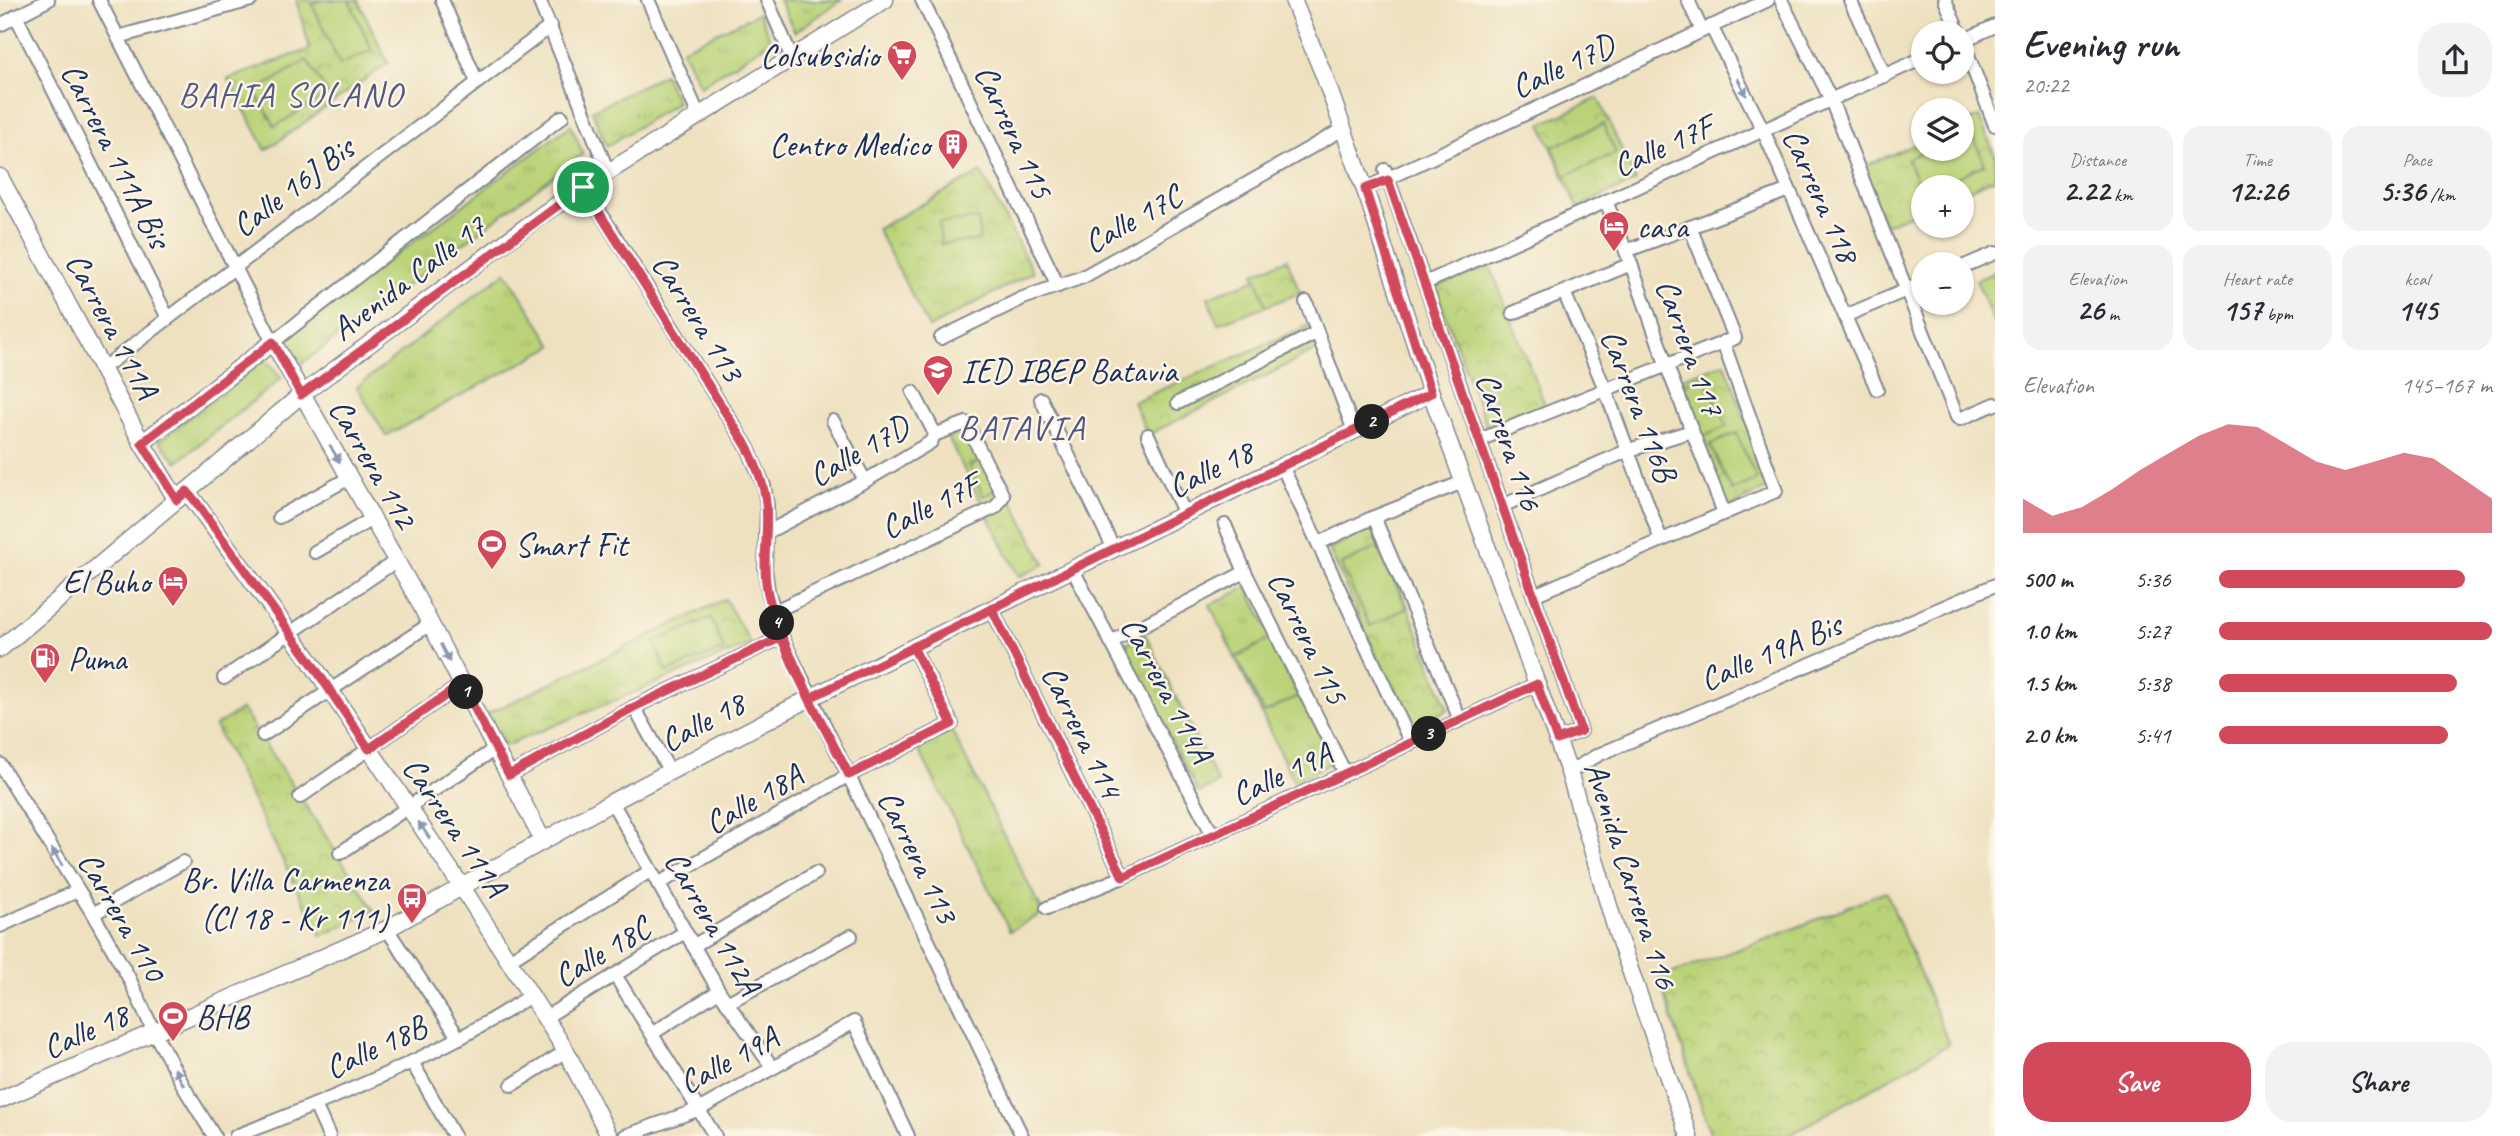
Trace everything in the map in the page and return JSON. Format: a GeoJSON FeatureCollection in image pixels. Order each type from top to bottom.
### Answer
{"type":"FeatureCollection","features":[{"type":"Feature","properties":{"kind":"street"},"geometry":{"type":"LineString","coordinates":[[0,25],[48,0]]}},
{"type":"Feature","properties":{"kind":"street","name":"Carrera 112"},"geometry":{"type":"LineString","coordinates":[[99,0],[273,342],[396,561],[543,841]]}},
{"type":"Feature","properties":{"kind":"street"},"geometry":{"type":"LineString","coordinates":[[118,37],[251,0]]}},
{"type":"Feature","properties":{"kind":"street"},"geometry":{"type":"LineString","coordinates":[[442,0],[477,82]]}},
{"type":"Feature","properties":{"kind":"street"},"geometry":{"type":"LineString","coordinates":[[539,0],[608,172]]}},
{"type":"Feature","properties":{"kind":"street"},"geometry":{"type":"LineString","coordinates":[[648,0],[699,116]]}},
{"type":"Feature","properties":{"kind":"street"},"geometry":{"type":"LineString","coordinates":[[767,0],[792,58]]}},
{"type":"Feature","properties":{"kind":"street","name":"Avenida Calle 17"},"geometry":{"type":"LineString","coordinates":[[0,649],[301,395],[583,187],[884,0]]}},
{"type":"Feature","properties":{"kind":"street","name":"Carrera 115"},"geometry":{"type":"LineString","coordinates":[[922,0],[1058,286]]}},
{"type":"Feature","properties":{"kind":"street","name":"Avenida Carrera 116"},"geometry":{"type":"LineString","coordinates":[[1293,0],[1363,184],[1431,393],[1569,772],[1617,933],[1689,1136]]}},
{"type":"Feature","properties":{"kind":"street","name":"Carrera 118"},"geometry":{"type":"LineString","coordinates":[[1688,0],[1763,130],[1877,389]]}},
{"type":"Feature","properties":{"kind":"street","name":"Calle 17D"},"geometry":{"type":"LineString","coordinates":[[1363,184],[1418,163],[1768,0]]}},
{"type":"Feature","properties":{"kind":"street"},"geometry":{"type":"LineString","coordinates":[[1781,0],[1831,100],[1958,418],[1995,404]]}},
{"type":"Feature","properties":{"kind":"street"},"geometry":{"type":"LineString","coordinates":[[1850,0],[1885,76]]}},
{"type":"Feature","properties":{"kind":"street"},"geometry":{"type":"LineString","coordinates":[[1945,0],[1954,21]]}},
{"type":"Feature","properties":{"kind":"street","name":"Carrera 111A Bis"},"geometry":{"type":"LineString","coordinates":[[16,16],[168,318]]}},
{"type":"Feature","properties":{"kind":"street","name":"Calle 16J Bis"},"geometry":{"type":"LineString","coordinates":[[102,369],[551,26]]}},
{"type":"Feature","properties":{"kind":"street"},"geometry":{"type":"LineString","coordinates":[[1974,35],[1995,26]]}},
{"type":"Feature","properties":{"kind":"street","name":"Calle 17F"},"geometry":{"type":"LineString","coordinates":[[1425,283],[1911,64]]}},
{"type":"Feature","properties":{"kind":"street"},"geometry":{"type":"LineString","coordinates":[[1974,71],[1995,125]]}},
{"type":"Feature","properties":{"kind":"street"},"geometry":{"type":"LineString","coordinates":[[142,443],[562,117]]}},
{"type":"Feature","properties":{"kind":"street","name":"Calle 17C"},"geometry":{"type":"LineString","coordinates":[[941,338],[1023,298],[1083,277],[1343,129]]}},
{"type":"Feature","properties":{"kind":"street","name":"Carrera 116"},"geometry":{"type":"LineString","coordinates":[[1387,175],[1581,731],[1557,740]]}},
{"type":"Feature","properties":{"kind":"street","name":"Carrera 111A"},"geometry":{"type":"LineString","coordinates":[[0,177],[142,443],[290,633],[409,807],[546,1017],[609,1136]]}},
{"type":"Feature","properties":{"kind":"street","name":"Carrera 113"},"geometry":{"type":"LineString","coordinates":[[583,187],[748,448],[764,486],[767,506],[765,568],[773,612],[782,637],[1022,1136]]}},
{"type":"Feature","properties":{"kind":"street"},"geometry":{"type":"LineString","coordinates":[[1513,313],[1564,292],[1690,227],[1789,190]]}},
{"type":"Feature","properties":{"kind":"street","name":"Carrera 117"},"geometry":{"type":"LineString","coordinates":[[1606,201],[1665,364],[1724,513]]}},
{"type":"Feature","properties":{"kind":"street"},"geometry":{"type":"LineString","coordinates":[[1534,595],[1776,491],[1690,227]]}},
{"type":"Feature","properties":{"kind":"street"},"geometry":{"type":"LineString","coordinates":[[1974,262],[1995,253]]}},
{"type":"Feature","properties":{"kind":"street"},"geometry":{"type":"LineString","coordinates":[[1845,316],[1911,288]]}},
{"type":"Feature","properties":{"kind":"street","name":"Carrera 116B"},"geometry":{"type":"LineString","coordinates":[[1564,292],[1629,450],[1661,540]]}},
{"type":"Feature","properties":{"kind":"street"},"geometry":{"type":"LineString","coordinates":[[1306,302],[1354,431]]}},
{"type":"Feature","properties":{"kind":"street"},"geometry":{"type":"LineString","coordinates":[[1178,402],[1316,333]]}},
{"type":"Feature","properties":{"kind":"street"},"geometry":{"type":"LineString","coordinates":[[1479,440],[1729,340]]}},
{"type":"Feature","properties":{"kind":"street","name":"Calle 17D"},"geometry":{"type":"LineString","coordinates":[[766,533],[932,442],[934,435],[913,392]]}},
{"type":"Feature","properties":{"kind":"street","name":"Calle 18"},"geometry":{"type":"LineString","coordinates":[[0,1100],[387,929],[612,802],[810,698],[1431,393]]}},
{"type":"Feature","properties":{"kind":"street"},"geometry":{"type":"LineString","coordinates":[[1041,398],[1114,549]]}},
{"type":"Feature","properties":{"kind":"street"},"geometry":{"type":"LineString","coordinates":[[833,421],[865,481]]}},
{"type":"Feature","properties":{"kind":"street","name":"Calle 17F"},"geometry":{"type":"LineString","coordinates":[[773,612],[996,507],[1003,496],[966,423],[934,435]]}},
{"type":"Feature","properties":{"kind":"street"},"geometry":{"type":"LineString","coordinates":[[1502,506],[1629,450],[1692,431]]}},
{"type":"Feature","properties":{"kind":"street"},"geometry":{"type":"LineString","coordinates":[[1148,435],[1185,514]]}},
{"type":"Feature","properties":{"kind":"street"},"geometry":{"type":"LineString","coordinates":[[1282,466],[1411,743]]}},
{"type":"Feature","properties":{"kind":"street"},"geometry":{"type":"LineString","coordinates":[[279,517],[349,478]]}},
{"type":"Feature","properties":{"kind":"street"},"geometry":{"type":"LineString","coordinates":[[1318,543],[1374,517],[1463,482]]}},
{"type":"Feature","properties":{"kind":"street"},"geometry":{"type":"LineString","coordinates":[[1374,517],[1460,720]]}},
{"type":"Feature","properties":{"kind":"street"},"geometry":{"type":"LineString","coordinates":[[315,552],[372,519]]}},
{"type":"Feature","properties":{"kind":"street","name":"Carrera 115"},"geometry":{"type":"LineString","coordinates":[[1225,525],[1245,572],[1345,773]]}},
{"type":"Feature","properties":{"kind":"street"},"geometry":{"type":"LineString","coordinates":[[224,678],[396,561]]}},
{"type":"Feature","properties":{"kind":"street","name":"Carrera 114A"},"geometry":{"type":"LineString","coordinates":[[1073,570],[1213,835]]}},
{"type":"Feature","properties":{"kind":"street"},"geometry":{"type":"LineString","coordinates":[[1111,642],[1245,572]]}},
{"type":"Feature","properties":{"kind":"street","name":"Calle 19A Bis"},"geometry":{"type":"LineString","coordinates":[[1569,772],[1598,755],[1995,585]]}},
{"type":"Feature","properties":{"kind":"street","name":"Carrera 114"},"geometry":{"type":"LineString","coordinates":[[992,609],[1123,877]]}},
{"type":"Feature","properties":{"kind":"street"},"geometry":{"type":"LineString","coordinates":[[263,735],[430,624]]}},
{"type":"Feature","properties":{"kind":"street"},"geometry":{"type":"LineString","coordinates":[[509,775],[634,707],[782,637]]}},
{"type":"Feature","properties":{"kind":"street","name":"Calle 18A"},"geometry":{"type":"LineString","coordinates":[[658,884],[849,775],[952,724],[913,647]]}},
{"type":"Feature","properties":{"kind":"street"},"geometry":{"type":"LineString","coordinates":[[300,797],[462,684]]}},
{"type":"Feature","properties":{"kind":"street","name":"Calle 19A"},"geometry":{"type":"LineString","coordinates":[[1047,908],[1123,877],[1537,684]]}},
{"type":"Feature","properties":{"kind":"street"},"geometry":{"type":"LineString","coordinates":[[634,707],[670,772]]}},
{"type":"Feature","properties":{"kind":"street"},"geometry":{"type":"LineString","coordinates":[[340,853],[495,749]]}},
{"type":"Feature","properties":{"kind":"street","name":"Carrera 110"},"geometry":{"type":"LineString","coordinates":[[0,764],[93,914],[214,1136]]}},
{"type":"Feature","properties":{"kind":"street","name":"Carrera 112A"},"geometry":{"type":"LineString","coordinates":[[612,802],[719,991],[772,1067]]}},
{"type":"Feature","properties":{"kind":"street"},"geometry":{"type":"LineString","coordinates":[[93,914],[183,862]]}},
{"type":"Feature","properties":{"kind":"street"},"geometry":{"type":"LineString","coordinates":[[509,960],[650,871]]}},
{"type":"Feature","properties":{"kind":"street"},"geometry":{"type":"LineString","coordinates":[[693,946],[816,873]]}},
{"type":"Feature","properties":{"kind":"street"},"geometry":{"type":"LineString","coordinates":[[0,926],[78,891]]}},
{"type":"Feature","properties":{"kind":"street"},"geometry":{"type":"LineString","coordinates":[[387,929],[459,1038]]}},
{"type":"Feature","properties":{"kind":"street","name":"Calle 18C"},"geometry":{"type":"LineString","coordinates":[[546,1017],[685,932]]}},
{"type":"Feature","properties":{"kind":"street"},"geometry":{"type":"LineString","coordinates":[[727,1003],[851,936]]}},
{"type":"Feature","properties":{"kind":"street"},"geometry":{"type":"LineString","coordinates":[[615,975],[715,1136]]}},
{"type":"Feature","properties":{"kind":"street"},"geometry":{"type":"LineString","coordinates":[[653,1034],[719,991]]}},
{"type":"Feature","properties":{"kind":"street","name":"Calle 18B"},"geometry":{"type":"LineString","coordinates":[[236,1136],[412,1062],[532,995]]}},
{"type":"Feature","properties":{"kind":"street","name":"Calle 19A"},"geometry":{"type":"LineString","coordinates":[[625,1136],[700,1109],[854,1023],[908,1136]]}},
{"type":"Feature","properties":{"kind":"street"},"geometry":{"type":"LineString","coordinates":[[512,1085],[566,1051]]}},
{"type":"Feature","properties":{"kind":"street"},"geometry":{"type":"LineString","coordinates":[[412,1062],[453,1136]]}},
{"type":"Feature","properties":{"kind":"street"},"geometry":{"type":"LineString","coordinates":[[315,1105],[329,1136]]}},
{"type":"Feature","properties":{"kind":"green space"},"geometry":{"type":"Polygon","coordinates":[[[296,0],[358,0],[388,63],[266,150],[228,79],[310,49],[296,0]]]}},
{"type":"Feature","properties":{"kind":"green space"},"geometry":{"type":"Polygon","coordinates":[[[321,0],[349,0],[372,50],[340,65],[312,4],[321,0]]]}},
{"type":"Feature","properties":{"kind":"green space"},"geometry":{"type":"Polygon","coordinates":[[[779,0],[841,0],[795,32],[779,0]]]}},
{"type":"Feature","properties":{"kind":"green space"},"geometry":{"type":"Polygon","coordinates":[[[759,13],[771,41],[700,86],[682,49],[759,13]]]}},
{"type":"Feature","properties":{"kind":"green space"},"geometry":{"type":"Polygon","coordinates":[[[307,60],[328,94],[275,126],[255,92],[307,60]]]}},
{"type":"Feature","properties":{"kind":"green space"},"geometry":{"type":"Polygon","coordinates":[[[664,74],[677,102],[607,146],[592,111],[664,74]]]}},
{"type":"Feature","properties":{"kind":"green space"},"geometry":{"type":"Polygon","coordinates":[[[1598,98],[1636,181],[1578,207],[1541,124],[1598,98]]]}},
{"type":"Feature","properties":{"kind":"green space"},"geometry":{"type":"Polygon","coordinates":[[[1979,117],[1995,155],[1995,178],[1974,188],[1974,175],[1911,175],[1911,214],[1885,225],[1860,168],[1911,146],[1911,161],[1974,161],[1974,119],[1979,117]]]}},
{"type":"Feature","properties":{"kind":"green space"},"geometry":{"type":"Polygon","coordinates":[[[1603,124],[1616,153],[1565,176],[1552,147],[1603,124]]]}},
{"type":"Feature","properties":{"kind":"green space"},"geometry":{"type":"Polygon","coordinates":[[[571,125],[583,154],[296,368],[280,341],[571,125]]]}},
{"type":"Feature","properties":{"kind":"green space"},"geometry":{"type":"Polygon","coordinates":[[[1974,140],[1985,164],[1962,175],[1914,175],[1907,159],[1974,161],[1974,140]]]}},
{"type":"Feature","properties":{"kind":"green space"},"geometry":{"type":"Polygon","coordinates":[[[981,172],[1033,272],[929,328],[877,229],[981,172]]]}},
{"type":"Feature","properties":{"kind":"green space"},"geometry":{"type":"Polygon","coordinates":[[[978,219],[980,240],[941,244],[939,223],[978,219]]]}},
{"type":"Feature","properties":{"kind":"green space"},"geometry":{"type":"Polygon","coordinates":[[[1287,259],[1300,293],[1266,306],[1254,273],[1287,259]]]}},
{"type":"Feature","properties":{"kind":"green space"},"geometry":{"type":"Polygon","coordinates":[[[1490,266],[1545,405],[1487,428],[1435,287],[1490,266]]]}},
{"type":"Feature","properties":{"kind":"green space"},"geometry":{"type":"Polygon","coordinates":[[[506,272],[553,346],[386,436],[357,387],[506,272]]]}},
{"type":"Feature","properties":{"kind":"green space"},"geometry":{"type":"Polygon","coordinates":[[[1995,272],[1995,326],[1976,280],[1995,272]]]}},
{"type":"Feature","properties":{"kind":"green space"},"geometry":{"type":"Polygon","coordinates":[[[1257,279],[1266,306],[1218,324],[1208,297],[1257,279]]]}},
{"type":"Feature","properties":{"kind":"green space"},"geometry":{"type":"Polygon","coordinates":[[[1312,324],[1321,348],[1148,435],[1133,402],[1312,324]]]}},
{"type":"Feature","properties":{"kind":"green space"},"geometry":{"type":"Polygon","coordinates":[[[265,359],[282,378],[177,462],[159,441],[265,359]]]}},
{"type":"Feature","properties":{"kind":"green space"},"geometry":{"type":"Polygon","coordinates":[[[1725,363],[1770,487],[1728,508],[1676,380],[1725,363]]]}},
{"type":"Feature","properties":{"kind":"green space"},"geometry":{"type":"Polygon","coordinates":[[[1704,375],[1727,426],[1698,439],[1675,389],[1704,375]]]}},
{"type":"Feature","properties":{"kind":"green space"},"geometry":{"type":"Polygon","coordinates":[[[972,423],[1045,564],[1019,577],[947,436],[972,423]]]}},
{"type":"Feature","properties":{"kind":"green space"},"geometry":{"type":"Polygon","coordinates":[[[1736,433],[1757,479],[1732,491],[1710,445],[1736,433]]]}},
{"type":"Feature","properties":{"kind":"green space"},"geometry":{"type":"Polygon","coordinates":[[[985,459],[998,489],[983,496],[970,466],[985,459]]]}},
{"type":"Feature","properties":{"kind":"green space"},"geometry":{"type":"Polygon","coordinates":[[[1376,526],[1448,709],[1409,730],[1329,549],[1376,526]]]}},
{"type":"Feature","properties":{"kind":"green space"},"geometry":{"type":"Polygon","coordinates":[[[1378,547],[1407,608],[1370,626],[1341,565],[1378,547]]]}},
{"type":"Feature","properties":{"kind":"green space"},"geometry":{"type":"Polygon","coordinates":[[[1247,587],[1334,761],[1294,782],[1210,605],[1247,587]]]}},
{"type":"Feature","properties":{"kind":"green space"},"geometry":{"type":"Polygon","coordinates":[[[725,599],[751,644],[505,746],[487,714],[725,599]]]}},
{"type":"Feature","properties":{"kind":"green space"},"geometry":{"type":"Polygon","coordinates":[[[711,618],[724,649],[667,672],[654,642],[711,618]]]}},
{"type":"Feature","properties":{"kind":"green space"},"geometry":{"type":"Polygon","coordinates":[[[1145,634],[1218,783],[1199,793],[1121,646],[1145,634]]]}},
{"type":"Feature","properties":{"kind":"green space"},"geometry":{"type":"Polygon","coordinates":[[[1270,639],[1298,696],[1264,713],[1236,657],[1270,639]]]}},
{"type":"Feature","properties":{"kind":"green space"},"geometry":{"type":"Polygon","coordinates":[[[242,709],[375,911],[321,936],[215,726],[242,709]]]}},
{"type":"Feature","properties":{"kind":"green space"},"geometry":{"type":"Polygon","coordinates":[[[951,729],[1043,913],[1010,931],[916,744],[951,729]]]}},
{"type":"Feature","properties":{"kind":"green space"},"geometry":{"type":"Polygon","coordinates":[[[1886,891],[1949,1044],[1788,1136],[1711,1136],[1659,978],[1783,933],[1886,891]]]}},
{"type":"Feature","properties":{"kind":"place","name":"Colsubsidio"},"geometry":{"type":"Point","coordinates":[902,82]}},
{"type":"Feature","properties":{"kind":"place","name":"Centro Medico"},"geometry":{"type":"Point","coordinates":[953,171]}},
{"type":"Feature","properties":{"kind":"place","name":"casa"},"geometry":{"type":"Point","coordinates":[1614,253]}},
{"type":"Feature","properties":{"kind":"place","name":"IED IBEP Batavia"},"geometry":{"type":"Point","coordinates":[938,397]}},
{"type":"Feature","properties":{"kind":"place","name":"Smart Fit"},"geometry":{"type":"Point","coordinates":[492,571]}},
{"type":"Feature","properties":{"kind":"place","name":"El Buho"},"geometry":{"type":"Point","coordinates":[173,608]}},
{"type":"Feature","properties":{"kind":"place","name":"Puma"},"geometry":{"type":"Point","coordinates":[45,685]}},
{"type":"Feature","properties":{"kind":"place","name":"Br. Villa Carmenza (Cl 18 - Kr 111)"},"geometry":{"type":"Point","coordinates":[412,925]}},
{"type":"Feature","properties":{"kind":"place","name":"BHB"},"geometry":{"type":"Point","coordinates":[173,1043]}},
{"type":"Feature","properties":{"kind":"district","name":"BAHIA SOLANO"},"geometry":{"type":"Point","coordinates":[291,94]}},
{"type":"Feature","properties":{"kind":"district","name":"BATAVIA"},"geometry":{"type":"Point","coordinates":[1022,427]}},
{"type":"Feature","properties":{"kind":"route"},"geometry":{"type":"LineString","coordinates":[[583,187],[301,395],[273,342],[142,443],[177,500],[187,491],[196,502],[311,662],[369,749],[462,684],[509,775],[634,707],[782,637],[810,698],[902,652],[1073,570],[1431,393],[1365,189],[1388,180],[1581,731],[1557,740],[1537,684],[1123,877],[992,609],[913,647],[952,724],[849,775],[810,698],[773,612],[765,568],[767,506],[764,486],[748,448],[583,187]]}}]}
